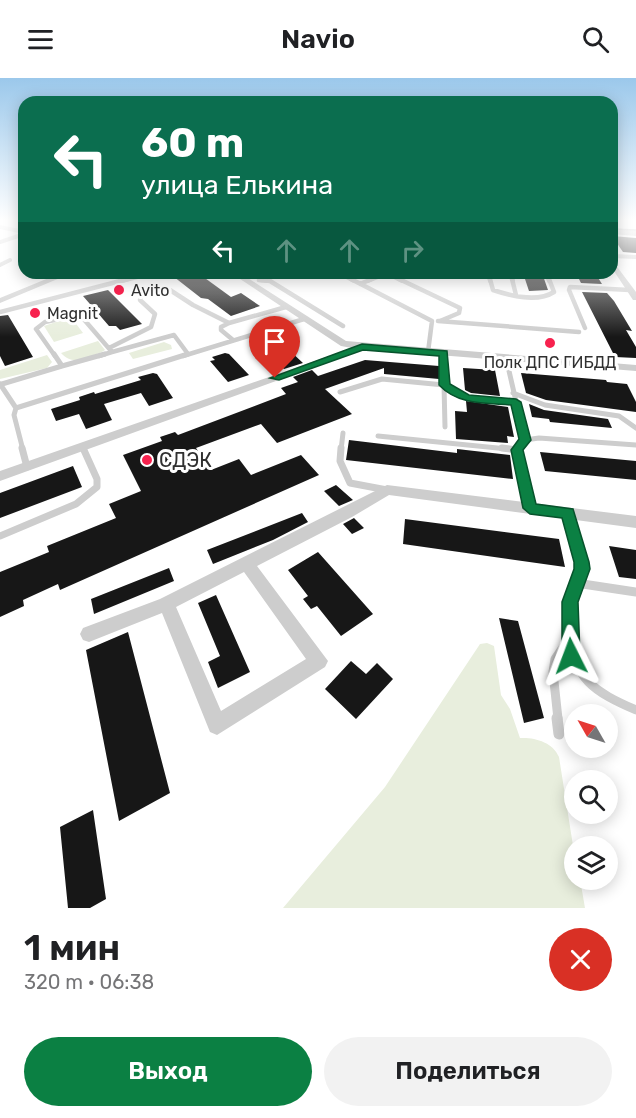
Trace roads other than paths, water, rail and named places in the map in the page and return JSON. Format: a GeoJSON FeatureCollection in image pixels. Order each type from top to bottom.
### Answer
{"type":"FeatureCollection","features":[{"type":"Feature","properties":{"kind":"street"},"geometry":{"type":"LineString","coordinates":[[618,271],[636,298]]}},
{"type":"Feature","properties":{"kind":"street"},"geometry":{"type":"LineString","coordinates":[[0,301],[53,279]]}},
{"type":"Feature","properties":{"kind":"street"},"geometry":{"type":"LineString","coordinates":[[250,279],[335,340],[362,347],[636,368]]}},
{"type":"Feature","properties":{"kind":"street"},"geometry":{"type":"LineString","coordinates":[[0,476],[362,347]]}},
{"type":"Feature","properties":{"kind":"street"},"geometry":{"type":"LineString","coordinates":[[89,634],[166,604],[347,513],[387,490],[636,522]]}},
{"type":"Feature","properties":{"kind":"street"},"geometry":{"type":"LineString","coordinates":[[166,604],[217,725],[319,661],[246,563]]}},
{"type":"Feature","properties":{"kind":"lane"},"geometry":{"type":"LineString","coordinates":[[0,265],[10,260]]}},
{"type":"Feature","properties":{"kind":"lane"},"geometry":{"type":"LineString","coordinates":[[0,312],[129,279]]}},
{"type":"Feature","properties":{"kind":"lane"},"geometry":{"type":"LineString","coordinates":[[255,281],[258,279]]}},
{"type":"Feature","properties":{"kind":"lane"},"geometry":{"type":"LineString","coordinates":[[350,279],[432,321],[579,332]]}},
{"type":"Feature","properties":{"kind":"lane"},"geometry":{"type":"LineString","coordinates":[[360,284],[374,279]]}},
{"type":"Feature","properties":{"kind":"lane"},"geometry":{"type":"LineString","coordinates":[[399,279],[460,308],[459,312],[438,321]]}},
{"type":"Feature","properties":{"kind":"lane"},"geometry":{"type":"LineString","coordinates":[[490,279],[493,290],[543,298],[554,294],[549,279]]}},
{"type":"Feature","properties":{"kind":"lane"},"geometry":{"type":"LineString","coordinates":[[512,279],[516,295]]}},
{"type":"Feature","properties":{"kind":"lane"},"geometry":{"type":"LineString","coordinates":[[255,281],[270,281],[343,326]]}},
{"type":"Feature","properties":{"kind":"lane"},"geometry":{"type":"LineString","coordinates":[[553,289],[569,290],[570,287],[577,286],[630,290]]}},
{"type":"Feature","properties":{"kind":"lane"},"geometry":{"type":"LineString","coordinates":[[111,350],[151,327],[155,314],[140,300],[141,296],[162,289],[174,290],[193,305],[229,323]]}},
{"type":"Feature","properties":{"kind":"lane"},"geometry":{"type":"LineString","coordinates":[[569,290],[585,328]]}},
{"type":"Feature","properties":{"kind":"lane"},"geometry":{"type":"LineString","coordinates":[[233,340],[221,330],[221,327],[286,307]]}},
{"type":"Feature","properties":{"kind":"lane"},"geometry":{"type":"LineString","coordinates":[[62,366],[36,329],[45,322],[70,315],[81,316],[111,350]]}},
{"type":"Feature","properties":{"kind":"lane"},"geometry":{"type":"LineString","coordinates":[[16,408],[304,319]]}},
{"type":"Feature","properties":{"kind":"lane"},"geometry":{"type":"LineString","coordinates":[[428,352],[432,321]]}},
{"type":"Feature","properties":{"kind":"lane"},"geometry":{"type":"LineString","coordinates":[[27,466],[14,416],[16,408],[1,384],[111,350],[174,335],[188,354]]}},
{"type":"Feature","properties":{"kind":"lane"},"geometry":{"type":"LineString","coordinates":[[444,353],[445,427]]}},
{"type":"Feature","properties":{"kind":"lane"},"geometry":{"type":"LineString","coordinates":[[506,358],[525,440]]}},
{"type":"Feature","properties":{"kind":"lane"},"geometry":{"type":"LineString","coordinates":[[340,392],[382,379],[444,385],[462,397],[516,402]]}},
{"type":"Feature","properties":{"kind":"lane"},"geometry":{"type":"LineString","coordinates":[[513,393],[544,405],[612,414],[628,420],[636,428]]}},
{"type":"Feature","properties":{"kind":"lane"},"geometry":{"type":"LineString","coordinates":[[343,433],[340,461],[350,483],[387,490]]}},
{"type":"Feature","properties":{"kind":"lane"},"geometry":{"type":"LineString","coordinates":[[378,436],[517,450]]}},
{"type":"Feature","properties":{"kind":"lane"},"geometry":{"type":"LineString","coordinates":[[517,450],[525,440],[539,438],[636,445]]}},
{"type":"Feature","properties":{"kind":"lane"},"geometry":{"type":"LineString","coordinates":[[0,536],[76,504],[97,487],[98,480],[82,447]]}},
{"type":"Feature","properties":{"kind":"lane"},"geometry":{"type":"LineString","coordinates":[[517,450],[530,508]]}},
{"type":"Feature","properties":{"kind":"lane"},"geometry":{"type":"LineString","coordinates":[[568,513],[582,562],[582,569],[570,602],[570,637],[574,663],[584,680],[603,695],[636,710]]}},
{"type":"Feature","properties":{"kind":"lane"},"geometry":{"type":"LineString","coordinates":[[576,583],[636,592]]}},
{"type":"Feature","properties":{"kind":"lane"},"geometry":{"type":"LineString","coordinates":[[559,734],[555,659],[570,637]]}},
{"type":"Feature","properties":{"kind":"place","name":"Avito"},"geometry":{"type":"Point","coordinates":[119,290]}},
{"type":"Feature","properties":{"kind":"place","name":"Magnit"},"geometry":{"type":"Point","coordinates":[35,313]}},
{"type":"Feature","properties":{"kind":"place","name":"Полк ДПС ГИБДД"},"geometry":{"type":"Point","coordinates":[550,343]}},
{"type":"Feature","properties":{"kind":"place","name":"СДЭК"},"geometry":{"type":"Point","coordinates":[147,460]}}]}
